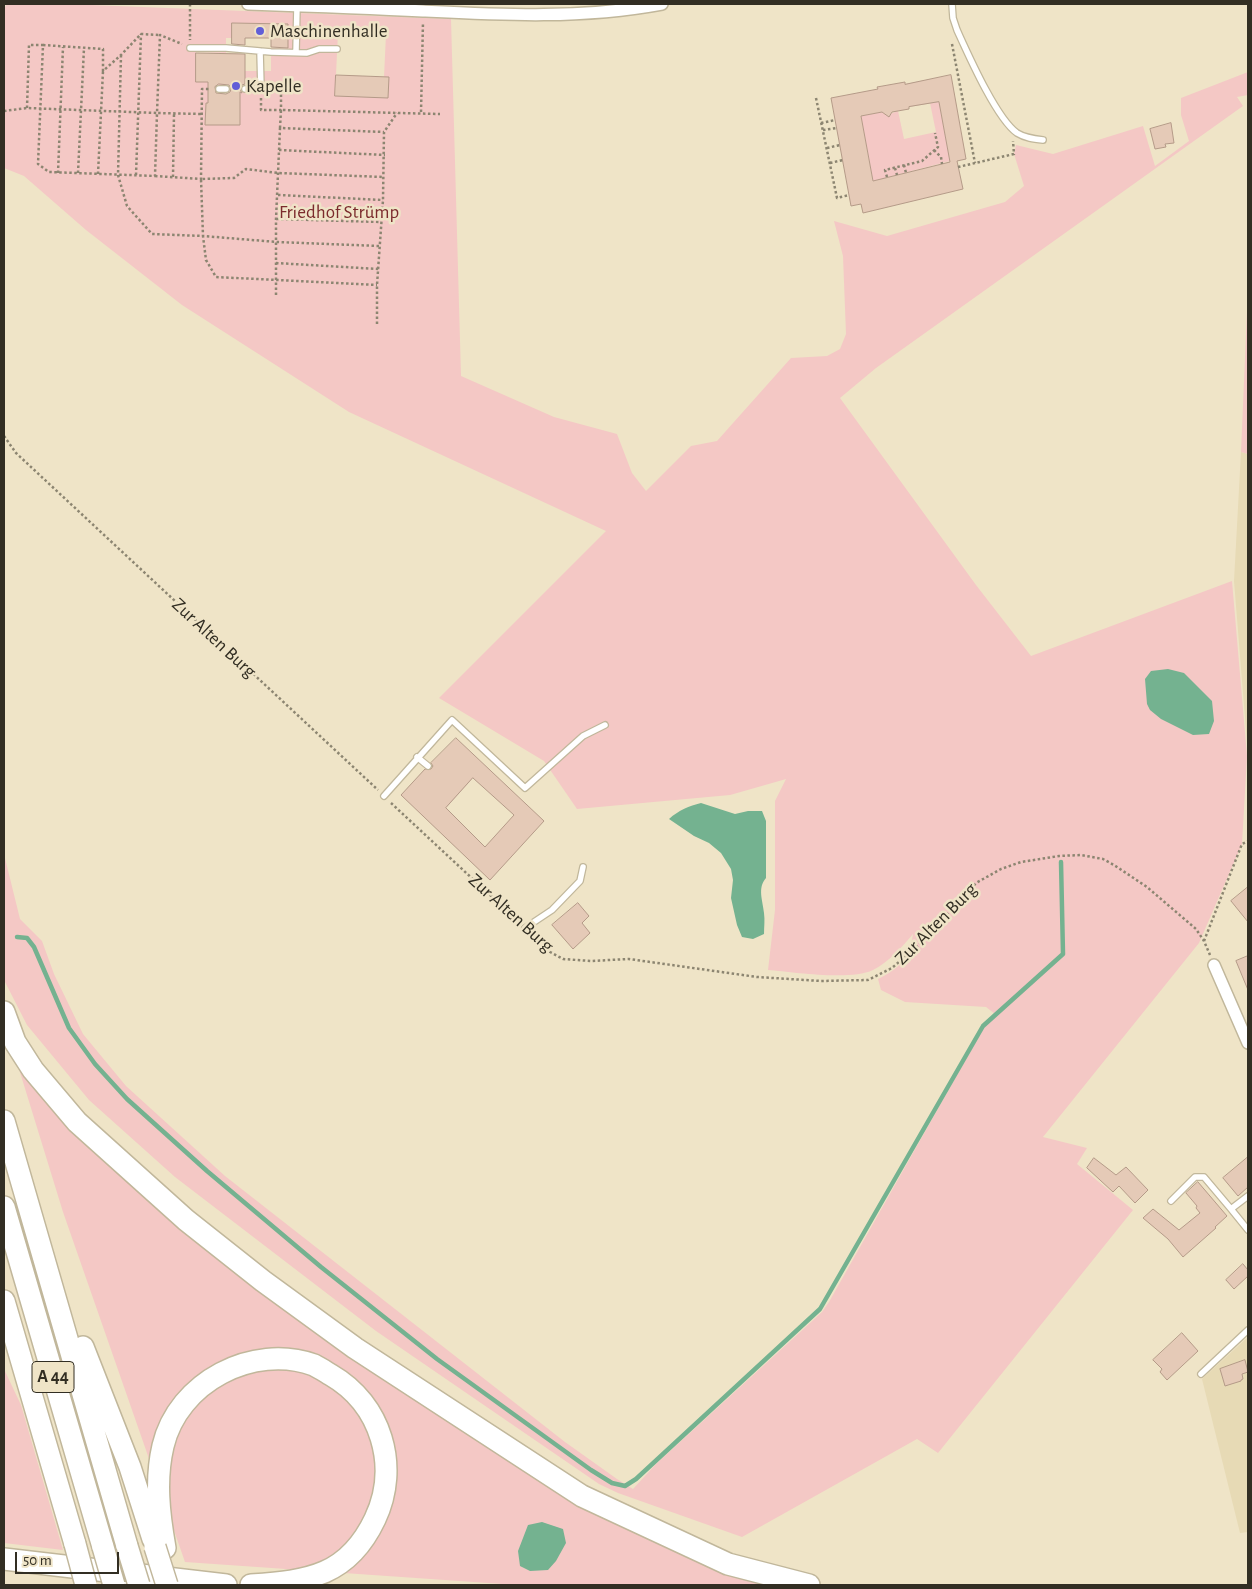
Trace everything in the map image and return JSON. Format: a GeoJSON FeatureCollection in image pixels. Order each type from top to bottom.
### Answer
{"type":"FeatureCollection","features":[{"type":"Feature","properties":{"kind":"highway"},"geometry":{"type":"LineString","coordinates":[[4,1012],[15,1042],[34,1070],[77,1122],[186,1220],[263,1281],[354,1348],[582,1496],[728,1564],[809,1585]]}},
{"type":"Feature","properties":{"kind":"highway","name":"A 44"},"geometry":{"type":"LineString","coordinates":[[4,1121],[138,1585]]}},
{"type":"Feature","properties":{"kind":"highway","name":"A 44"},"geometry":{"type":"LineString","coordinates":[[4,1207],[114,1585]]}},
{"type":"Feature","properties":{"kind":"highway"},"geometry":{"type":"LineString","coordinates":[[30,1212],[69,1307],[89,1367],[160,1547],[168,1585]]}},
{"type":"Feature","properties":{"kind":"highway"},"geometry":{"type":"LineString","coordinates":[[4,1301],[86,1585]]}},
{"type":"Feature","properties":{"kind":"highway"},"geometry":{"type":"LineString","coordinates":[[4,1353],[38,1418]]}},
{"type":"Feature","properties":{"kind":"highway"},"geometry":{"type":"LineString","coordinates":[[160,1547],[158,1477],[163,1445],[176,1416],[196,1389],[222,1372],[252,1362],[283,1359],[315,1366],[344,1382],[364,1402],[380,1431],[387,1462],[383,1502],[366,1538],[339,1565],[306,1579],[251,1585]]}},
{"type":"Feature","properties":{"kind":"highway"},"geometry":{"type":"LineString","coordinates":[[4,1557],[226,1585]]}},
{"type":"Feature","properties":{"kind":"street"},"geometry":{"type":"LineString","coordinates":[[248,4],[490,14],[566,15],[632,9],[662,4]]}},
{"type":"Feature","properties":{"kind":"street"},"geometry":{"type":"LineString","coordinates":[[1214,965],[1248,1043]]}},
{"type":"Feature","properties":{"kind":"lane"},"geometry":{"type":"LineString","coordinates":[[952,4],[953,18],[962,40],[999,112],[1017,132],[1028,138],[1043,140]]}},
{"type":"Feature","properties":{"kind":"lane"},"geometry":{"type":"LineString","coordinates":[[296,52],[297,6]]}},
{"type":"Feature","properties":{"kind":"lane"},"geometry":{"type":"LineString","coordinates":[[190,48],[226,48],[308,53],[319,49],[337,50]]}},
{"type":"Feature","properties":{"kind":"lane"},"geometry":{"type":"LineString","coordinates":[[245,89],[261,89],[260,51]]}},
{"type":"Feature","properties":{"kind":"lane"},"geometry":{"type":"LineString","coordinates":[[384,796],[452,720],[524,788],[583,736],[605,725]]}},
{"type":"Feature","properties":{"kind":"lane"},"geometry":{"type":"LineString","coordinates":[[417,757],[428,766]]}},
{"type":"Feature","properties":{"kind":"lane"},"geometry":{"type":"LineString","coordinates":[[525,928],[552,910],[580,881],[583,867]]}},
{"type":"Feature","properties":{"kind":"lane"},"geometry":{"type":"LineString","coordinates":[[1171,1201],[1195,1177],[1204,1177],[1248,1230]]}},
{"type":"Feature","properties":{"kind":"lane"},"geometry":{"type":"LineString","coordinates":[[1231,1209],[1248,1196]]}},
{"type":"Feature","properties":{"kind":"lane"},"geometry":{"type":"LineString","coordinates":[[1201,1374],[1248,1330]]}},
{"type":"Feature","properties":{"kind":"path"},"geometry":{"type":"LineString","coordinates":[[103,71],[141,34],[160,35],[190,48],[190,4]]}},
{"type":"Feature","properties":{"kind":"path"},"geometry":{"type":"LineString","coordinates":[[421,113],[424,11]]}},
{"type":"Feature","properties":{"kind":"path"},"geometry":{"type":"LineString","coordinates":[[953,18],[950,34],[975,163]]}},
{"type":"Feature","properties":{"kind":"path"},"geometry":{"type":"LineString","coordinates":[[136,175],[141,34]]}},
{"type":"Feature","properties":{"kind":"path"},"geometry":{"type":"LineString","coordinates":[[155,176],[160,35]]}},
{"type":"Feature","properties":{"kind":"path"},"geometry":{"type":"LineString","coordinates":[[27,108],[29,45],[103,48],[98,174]]}},
{"type":"Feature","properties":{"kind":"path"},"geometry":{"type":"LineString","coordinates":[[43,46],[38,164],[48,172],[201,179],[234,178],[246,169],[278,173],[384,178]]}},
{"type":"Feature","properties":{"kind":"path"},"geometry":{"type":"LineString","coordinates":[[58,173],[63,47]]}},
{"type":"Feature","properties":{"kind":"path"},"geometry":{"type":"LineString","coordinates":[[78,174],[84,48]]}},
{"type":"Feature","properties":{"kind":"path"},"geometry":{"type":"LineString","coordinates":[[121,54],[118,175],[127,206],[152,234],[379,246]]}},
{"type":"Feature","properties":{"kind":"path"},"geometry":{"type":"LineString","coordinates":[[276,295],[276,219],[281,87]]}},
{"type":"Feature","properties":{"kind":"path"},"geometry":{"type":"LineString","coordinates":[[223,89],[202,89],[201,179],[203,236],[206,260],[216,277],[377,285]]}},
{"type":"Feature","properties":{"kind":"path"},"geometry":{"type":"LineString","coordinates":[[816,98],[837,198],[849,195]]}},
{"type":"Feature","properties":{"kind":"path"},"geometry":{"type":"LineString","coordinates":[[4,111],[40,108],[202,114]]}},
{"type":"Feature","properties":{"kind":"path"},"geometry":{"type":"LineString","coordinates":[[261,110],[440,114]]}},
{"type":"Feature","properties":{"kind":"path"},"geometry":{"type":"LineString","coordinates":[[173,177],[174,113]]}},
{"type":"Feature","properties":{"kind":"path"},"geometry":{"type":"LineString","coordinates":[[377,324],[377,285],[385,155],[384,132],[397,113]]}},
{"type":"Feature","properties":{"kind":"path"},"geometry":{"type":"LineString","coordinates":[[821,123],[835,120]]}},
{"type":"Feature","properties":{"kind":"path"},"geometry":{"type":"LineString","coordinates":[[280,128],[384,132]]}},
{"type":"Feature","properties":{"kind":"path"},"geometry":{"type":"LineString","coordinates":[[823,130],[837,128]]}},
{"type":"Feature","properties":{"kind":"path"},"geometry":{"type":"LineString","coordinates":[[958,167],[1014,154],[1013,138],[1017,132]]}},
{"type":"Feature","properties":{"kind":"path"},"geometry":{"type":"LineString","coordinates":[[887,177],[885,170],[922,161],[938,147],[935,133]]}},
{"type":"Feature","properties":{"kind":"path"},"geometry":{"type":"LineString","coordinates":[[827,148],[840,145]]}},
{"type":"Feature","properties":{"kind":"path"},"geometry":{"type":"LineString","coordinates":[[279,150],[385,155]]}},
{"type":"Feature","properties":{"kind":"path"},"geometry":{"type":"LineString","coordinates":[[934,150],[941,157],[942,164]]}},
{"type":"Feature","properties":{"kind":"path"},"geometry":{"type":"LineString","coordinates":[[830,163],[843,160]]}},
{"type":"Feature","properties":{"kind":"path"},"geometry":{"type":"LineString","coordinates":[[904,165],[906,173]]}},
{"type":"Feature","properties":{"kind":"path"},"geometry":{"type":"LineString","coordinates":[[895,168],[896,175]]}},
{"type":"Feature","properties":{"kind":"path"},"geometry":{"type":"LineString","coordinates":[[278,195],[383,200]]}},
{"type":"Feature","properties":{"kind":"path"},"geometry":{"type":"LineString","coordinates":[[276,219],[381,222]]}},
{"type":"Feature","properties":{"kind":"path"},"geometry":{"type":"LineString","coordinates":[[276,263],[378,269]]}},
{"type":"Feature","properties":{"kind":"path","name":"Zur Alten Burg"},"geometry":{"type":"LineString","coordinates":[[4,436],[16,453],[550,952],[563,959],[591,961],[629,959],[757,977],[821,981],[868,980],[892,968],[922,942],[976,883],[1002,869],[1021,862],[1059,856],[1081,855],[1103,860],[1126,872],[1147,887],[1196,929],[1204,941],[1242,844],[1248,841]]}},
{"type":"Feature","properties":{"kind":"shaded area"},"geometry":{"type":"Polygon","coordinates":[[[1241,452],[1248,454],[1248,755],[1234,581],[1241,452]]]}},
{"type":"Feature","properties":{"kind":"shaded area"},"geometry":{"type":"Polygon","coordinates":[[[1168,669],[1184,673],[1212,701],[1214,721],[1209,734],[1193,735],[1161,719],[1150,710],[1147,704],[1145,679],[1151,671],[1168,669]]]}},
{"type":"Feature","properties":{"kind":"shaded area"},"geometry":{"type":"Polygon","coordinates":[[[701,803],[735,814],[748,811],[762,811],[766,821],[766,878],[761,890],[764,934],[753,939],[742,937],[737,925],[731,898],[733,880],[731,869],[721,853],[709,843],[694,836],[669,819],[684,809],[701,803]]]}},
{"type":"Feature","properties":{"kind":"shaded area"},"geometry":{"type":"Polygon","coordinates":[[[1248,1337],[1248,1532],[1240,1533],[1202,1379],[1248,1337]]]}},
{"type":"Feature","properties":{"kind":"shaded area"},"geometry":{"type":"Polygon","coordinates":[[[542,1522],[563,1529],[566,1543],[556,1561],[548,1570],[530,1571],[520,1566],[518,1551],[528,1525],[542,1522]]]}},
{"type":"Feature","properties":{"kind":"green space","name":"Friedhof Strümp"},"geometry":{"type":"Polygon","coordinates":[[[7,4],[65,4],[451,19],[461,376],[554,417],[617,434],[632,473],[646,491],[691,446],[717,441],[791,358],[827,356],[840,349],[846,334],[843,256],[834,221],[887,236],[1005,202],[1024,186],[1014,154],[1016,145],[1053,154],[1143,126],[1155,166],[1189,141],[1181,115],[1181,98],[1248,72],[1248,95],[1237,97],[1243,106],[876,368],[840,398],[976,585],[1031,656],[1232,581],[1247,756],[1242,844],[1199,943],[1043,1137],[1087,1148],[1077,1164],[1133,1210],[938,1453],[917,1439],[742,1537],[618,1493],[599,1484],[376,1331],[175,1177],[89,1100],[27,1025],[4,980],[4,854],[20,919],[42,941],[54,974],[83,1034],[126,1086],[225,1176],[565,1442],[633,1489],[656,1464],[822,1312],[984,1027],[995,1014],[986,1007],[905,1002],[881,990],[878,979],[898,967],[902,962],[909,950],[913,934],[890,959],[873,970],[863,973],[821,975],[768,970],[775,910],[775,801],[786,779],[730,795],[577,809],[544,761],[439,698],[606,531],[349,412],[182,305],[86,230],[24,176],[4,168],[4,9],[7,4]],[[233,23],[232,38],[226,38],[226,53],[196,52],[196,82],[208,82],[208,70],[226,70],[226,92],[208,92],[205,125],[240,125],[240,92],[245,92],[245,71],[271,71],[271,48],[288,47],[287,24],[233,23]],[[338,32],[335,96],[384,77],[386,34],[338,32]]]}},
{"type":"Feature","properties":{"kind":"green space"},"geometry":{"type":"Polygon","coordinates":[[[939,101],[950,161],[873,181],[861,116],[882,112],[887,115],[898,111],[904,139],[936,132],[930,103],[939,101]]]}},
{"type":"Feature","properties":{"kind":"green space"},"geometry":{"type":"Polygon","coordinates":[[[1248,287],[1248,454],[1241,452],[1248,287]]]}},
{"type":"Feature","properties":{"kind":"green space"},"geometry":{"type":"Polygon","coordinates":[[[15,1056],[157,1198],[584,1503],[782,1585],[517,1585],[185,1562],[63,1212],[15,1056]]]}},
{"type":"Feature","properties":{"kind":"green space"},"geometry":{"type":"Polygon","coordinates":[[[4,1369],[21,1405],[63,1550],[4,1543],[4,1369]]]}},
{"type":"Feature","properties":{"kind":"building","name":"Maschinenhalle"},"geometry":{"type":"Polygon","coordinates":[[[232,23],[288,24],[288,48],[271,47],[271,38],[245,38],[245,45],[232,44],[232,23]]]}},
{"type":"Feature","properties":{"kind":"building","name":"Kapelle"},"geometry":{"type":"Polygon","coordinates":[[[196,53],[245,54],[245,84],[240,89],[242,93],[240,92],[240,125],[205,125],[208,82],[196,82],[196,53]],[[219,84],[215,87],[216,93],[226,94],[230,92],[229,85],[219,84]]]}},
{"type":"Feature","properties":{"kind":"building"},"geometry":{"type":"Polygon","coordinates":[[[336,75],[389,77],[388,98],[335,96],[336,75]]]}},
{"type":"Feature","properties":{"kind":"building"},"geometry":{"type":"Polygon","coordinates":[[[951,75],[966,159],[957,161],[963,189],[863,213],[861,204],[851,206],[831,98],[878,89],[877,87],[905,82],[905,84],[951,75]],[[939,102],[892,112],[889,117],[882,112],[861,116],[873,181],[950,162],[939,102]]]}},
{"type":"Feature","properties":{"kind":"building"},"geometry":{"type":"Polygon","coordinates":[[[1171,123],[1174,143],[1165,144],[1166,147],[1155,149],[1150,129],[1171,123]]]}},
{"type":"Feature","properties":{"kind":"building"},"geometry":{"type":"Polygon","coordinates":[[[456,738],[544,821],[490,880],[401,795],[425,769],[431,769],[433,766],[431,763],[456,738]],[[473,778],[446,808],[485,847],[514,815],[473,778]]]}},
{"type":"Feature","properties":{"kind":"building"},"geometry":{"type":"Polygon","coordinates":[[[1248,887],[1248,922],[1231,901],[1248,887]]]}},
{"type":"Feature","properties":{"kind":"building"},"geometry":{"type":"Polygon","coordinates":[[[578,903],[589,916],[582,923],[590,933],[573,949],[552,925],[578,903]]]}},
{"type":"Feature","properties":{"kind":"building"},"geometry":{"type":"Polygon","coordinates":[[[1248,956],[1248,990],[1236,961],[1248,956]]]}},
{"type":"Feature","properties":{"kind":"building"},"geometry":{"type":"Polygon","coordinates":[[[1248,1157],[1248,1187],[1238,1196],[1223,1178],[1248,1157]]]}},
{"type":"Feature","properties":{"kind":"building"},"geometry":{"type":"Polygon","coordinates":[[[1094,1158],[1116,1175],[1126,1167],[1148,1190],[1135,1203],[1119,1186],[1113,1192],[1087,1168],[1094,1158]]]}},
{"type":"Feature","properties":{"kind":"building"},"geometry":{"type":"Polygon","coordinates":[[[1198,1182],[1227,1216],[1183,1257],[1168,1239],[1143,1218],[1153,1209],[1179,1230],[1200,1213],[1196,1208],[1197,1206],[1186,1193],[1198,1182]]]}},
{"type":"Feature","properties":{"kind":"building"},"geometry":{"type":"Polygon","coordinates":[[[1243,1264],[1248,1270],[1248,1276],[1234,1289],[1226,1280],[1243,1264]]]}},
{"type":"Feature","properties":{"kind":"building"},"geometry":{"type":"Polygon","coordinates":[[[1182,1333],[1198,1351],[1167,1380],[1160,1372],[1162,1369],[1153,1360],[1182,1333]]]}},
{"type":"Feature","properties":{"kind":"building"},"geometry":{"type":"Polygon","coordinates":[[[1245,1360],[1248,1372],[1242,1374],[1243,1379],[1225,1386],[1220,1369],[1245,1360]]]}},
{"type":"Feature","properties":{"kind":"waterway"},"geometry":{"type":"LineString","coordinates":[[17,937],[27,938],[34,947],[69,1028],[95,1064],[127,1099],[207,1171],[321,1267],[437,1359],[591,1470],[612,1483],[625,1486],[636,1479],[820,1309],[983,1026],[1063,954],[1061,862]]}},
{"type":"Feature","properties":{"kind":"place","name":"Maschinenhalle"},"geometry":{"type":"Point","coordinates":[260,31]}},
{"type":"Feature","properties":{"kind":"place","name":"Kapelle"},"geometry":{"type":"Point","coordinates":[236,86]}}]}
